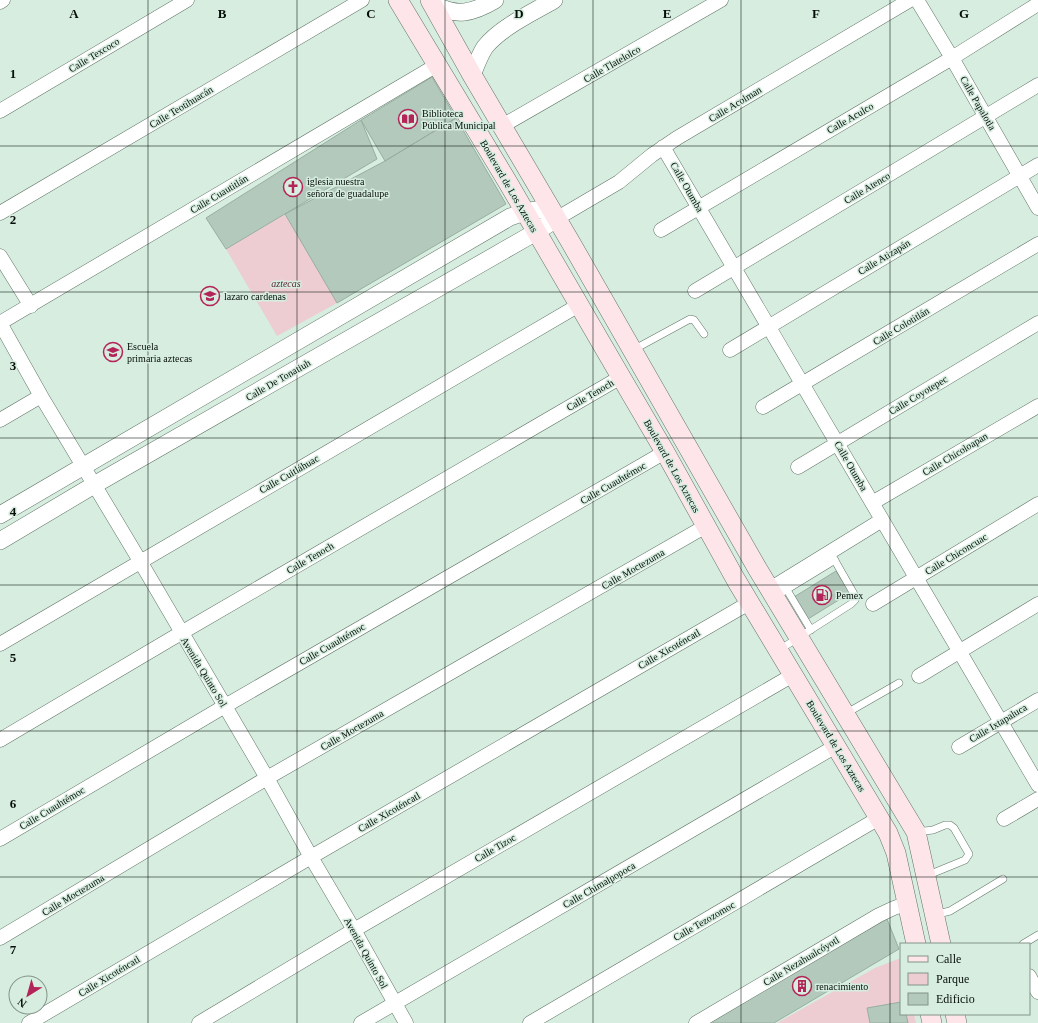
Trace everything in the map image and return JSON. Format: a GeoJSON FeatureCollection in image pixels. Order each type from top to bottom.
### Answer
{"type":"FeatureCollection","features":[{"type":"Feature","properties":{"kind":"main road","name":"Boulevard de Los Aztecas"},"geometry":{"type":"LineString","coordinates":[[398,0],[622,377],[749,603],[893,843],[908,903],[916,943]]}},
{"type":"Feature","properties":{"kind":"main road"},"geometry":{"type":"LineString","coordinates":[[431,2],[502,126],[557,214],[757,568],[778,589],[805,634],[845,714],[916,832],[941,943]]}},
{"type":"Feature","properties":{"kind":"main road"},"geometry":{"type":"LineString","coordinates":[[736,580],[757,568]]}},
{"type":"Feature","properties":{"kind":"street","name":"Calle Texcoco"},"geometry":{"type":"LineString","coordinates":[[0,111],[188,0]]}},
{"type":"Feature","properties":{"kind":"street","name":"Calle Teotihuacán"},"geometry":{"type":"LineString","coordinates":[[0,213],[362,0]]}},
{"type":"Feature","properties":{"kind":"street"},"geometry":{"type":"LineString","coordinates":[[431,2],[441,9],[458,13],[470,12],[495,0]]}},
{"type":"Feature","properties":{"kind":"street"},"geometry":{"type":"LineString","coordinates":[[472,75],[479,57],[493,39],[503,30],[554,0]]}},
{"type":"Feature","properties":{"kind":"street","name":"Calle Tlatelolco"},"geometry":{"type":"LineString","coordinates":[[502,126],[721,0]]}},
{"type":"Feature","properties":{"kind":"street","name":"Calle Acolman"},"geometry":{"type":"LineString","coordinates":[[557,214],[619,182],[664,147],[910,0]]}},
{"type":"Feature","properties":{"kind":"street","name":"Calle Papalotla"},"geometry":{"type":"LineString","coordinates":[[917,0],[1038,208]]}},
{"type":"Feature","properties":{"kind":"street","name":"Calle Aculco"},"geometry":{"type":"LineString","coordinates":[[661,230],[952,58],[1038,4]]}},
{"type":"Feature","properties":{"kind":"street","name":"Calle Cuautitlán"},"geometry":{"type":"LineString","coordinates":[[0,323],[437,65]]}},
{"type":"Feature","properties":{"kind":"street","name":"Calle Atenco"},"geometry":{"type":"LineString","coordinates":[[695,291],[1038,85]]}},
{"type":"Feature","properties":{"kind":"street","name":"Calle Otumba"},"geometry":{"type":"LineString","coordinates":[[664,147],[1038,786]]}},
{"type":"Feature","properties":{"kind":"street","name":"Calle Atizapán"},"geometry":{"type":"LineString","coordinates":[[730,350],[1038,165]]}},
{"type":"Feature","properties":{"kind":"street"},"geometry":{"type":"LineString","coordinates":[[0,515],[510,217],[524,211],[534,209],[557,214]]}},
{"type":"Feature","properties":{"kind":"street","name":"Calle De Tonatiuh"},"geometry":{"type":"LineString","coordinates":[[0,541],[94,485],[536,232],[557,214]]}},
{"type":"Feature","properties":{"kind":"street","name":"Calle Colotitlán"},"geometry":{"type":"LineString","coordinates":[[763,407],[1038,244]]}},
{"type":"Feature","properties":{"kind":"street"},"geometry":{"type":"LineString","coordinates":[[0,256],[31,306]]}},
{"type":"Feature","properties":{"kind":"street","name":"Calle Cuitláhuac"},"geometry":{"type":"LineString","coordinates":[[0,644],[579,305]]}},
{"type":"Feature","properties":{"kind":"street","name":"Avenida Quinto Sol"},"geometry":{"type":"LineString","coordinates":[[0,323],[41,396],[140,561],[180,633],[225,706],[406,1023]]}},
{"type":"Feature","properties":{"kind":"street","name":"Calle Coyotepec"},"geometry":{"type":"LineString","coordinates":[[798,467],[1038,323]]}},
{"type":"Feature","properties":{"kind":"street","name":"Calle Tenoch"},"geometry":{"type":"LineString","coordinates":[[0,740],[180,633],[622,377]]}},
{"type":"Feature","properties":{"kind":"street"},"geometry":{"type":"LineString","coordinates":[[0,420],[41,396]]}},
{"type":"Feature","properties":{"kind":"street","name":"Calle Chicoloapan"},"geometry":{"type":"LineString","coordinates":[[872,503],[1038,406]]}},
{"type":"Feature","properties":{"kind":"street","name":"Calle Cuauhtémoc"},"geometry":{"type":"LineString","coordinates":[[0,839],[225,706],[665,452]]}},
{"type":"Feature","properties":{"kind":"street","name":"Calle Chiconcuac"},"geometry":{"type":"LineString","coordinates":[[873,604],[1038,504]]}},
{"type":"Feature","properties":{"kind":"street"},"geometry":{"type":"LineString","coordinates":[[778,589],[833,556],[882,520]]}},
{"type":"Feature","properties":{"kind":"street","name":"Calle Moctezuma"},"geometry":{"type":"LineString","coordinates":[[0,938],[266,778],[706,526]]}},
{"type":"Feature","properties":{"kind":"street","name":"Calle Xicoténcatl"},"geometry":{"type":"LineString","coordinates":[[29,1023],[311,857],[749,603]]}},
{"type":"Feature","properties":{"kind":"street"},"geometry":{"type":"LineString","coordinates":[[918,676],[1038,604]]}},
{"type":"Feature","properties":{"kind":"street","name":"Calle Tizoc"},"geometry":{"type":"LineString","coordinates":[[199,1023],[354,930],[793,675]]}},
{"type":"Feature","properties":{"kind":"street","name":"Calle Ixtapaluca"},"geometry":{"type":"LineString","coordinates":[[959,747],[1038,700]]}},
{"type":"Feature","properties":{"kind":"street","name":"Calle Chimalpopoca"},"geometry":{"type":"LineString","coordinates":[[361,1023],[836,746]]}},
{"type":"Feature","properties":{"kind":"street"},"geometry":{"type":"LineString","coordinates":[[1004,819],[1038,799]]}},
{"type":"Feature","properties":{"kind":"street","name":"Calle Tezozomoc"},"geometry":{"type":"LineString","coordinates":[[530,1023],[879,818]]}},
{"type":"Feature","properties":{"kind":"street","name":"Calle Nezahualcóyotl"},"geometry":{"type":"LineString","coordinates":[[696,1023],[879,915],[908,903]]}},
{"type":"Feature","properties":{"kind":"street"},"geometry":{"type":"LineString","coordinates":[[1030,978],[1038,992]]}},
{"type":"Feature","properties":{"kind":"lane"},"geometry":{"type":"LineString","coordinates":[[633,350],[690,319],[694,320],[704,334]]}},
{"type":"Feature","properties":{"kind":"lane"},"geometry":{"type":"LineString","coordinates":[[778,650],[805,634],[855,600],[854,594],[833,556]]}},
{"type":"Feature","properties":{"kind":"lane"},"geometry":{"type":"LineString","coordinates":[[845,714],[900,683]]}},
{"type":"Feature","properties":{"kind":"lane"},"geometry":{"type":"LineString","coordinates":[[916,832],[933,830],[945,825],[950,825],[954,828],[968,852],[968,856],[965,860],[926,876]]}},
{"type":"Feature","properties":{"kind":"lane"},"geometry":{"type":"LineString","coordinates":[[934,915],[950,911],[1003,879]]}},
{"type":"Feature","properties":{"kind":"lane"},"geometry":{"type":"LineString","coordinates":[[1025,943],[1038,935]]}},
{"type":"Feature","properties":{"kind":"green space","name":"aztecas"},"geometry":{"type":"Polygon","coordinates":[[[285,214],[337,303],[277,336],[226,249],[285,214]]]}},
{"type":"Feature","properties":{"kind":"green space"},"geometry":{"type":"Polygon","coordinates":[[[900,958],[900,1015],[914,1015],[916,1023],[777,1023],[875,968],[900,958]]]}},
{"type":"Feature","properties":{"kind":"building","name":"Biblioteca Pública Municipal"},"geometry":{"type":"Polygon","coordinates":[[[432,77],[456,118],[385,161],[361,120],[432,77]]]}},
{"type":"Feature","properties":{"kind":"building"},"geometry":{"type":"Polygon","coordinates":[[[456,118],[506,204],[337,303],[285,214],[385,161],[456,118]]]}},
{"type":"Feature","properties":{"kind":"building","name":"iglesia nuestra señora de guadalupe"},"geometry":{"type":"Polygon","coordinates":[[[361,120],[377,159],[226,249],[206,218],[361,120]]]}},
{"type":"Feature","properties":{"kind":"building","name":"Pemex"},"geometry":{"type":"Polygon","coordinates":[[[836,571],[850,593],[808,619],[794,597],[836,571]]]}},
{"type":"Feature","properties":{"kind":"building","name":"renacimiento"},"geometry":{"type":"Polygon","coordinates":[[[887,919],[899,949],[774,1023],[701,1023],[887,919]]]}},
{"type":"Feature","properties":{"kind":"building"},"geometry":{"type":"Polygon","coordinates":[[[900,1002],[900,1015],[906,1015],[908,1023],[870,1023],[867,1008],[900,1002]]]}},
{"type":"Feature","properties":{"kind":"place","name":"Biblioteca Pública Municipal"},"geometry":{"type":"Point","coordinates":[408,119]}},
{"type":"Feature","properties":{"kind":"place","name":"iglesia nuestra señora de guadalupe"},"geometry":{"type":"Point","coordinates":[293,187]}},
{"type":"Feature","properties":{"kind":"place","name":"lazaro cardenas"},"geometry":{"type":"Point","coordinates":[210,296]}},
{"type":"Feature","properties":{"kind":"place","name":"Escuela primaria aztecas"},"geometry":{"type":"Point","coordinates":[113,352]}},
{"type":"Feature","properties":{"kind":"place","name":"Pemex"},"geometry":{"type":"Point","coordinates":[822,595]}},
{"type":"Feature","properties":{"kind":"place","name":"renacimiento"},"geometry":{"type":"Point","coordinates":[802,986]}}]}
